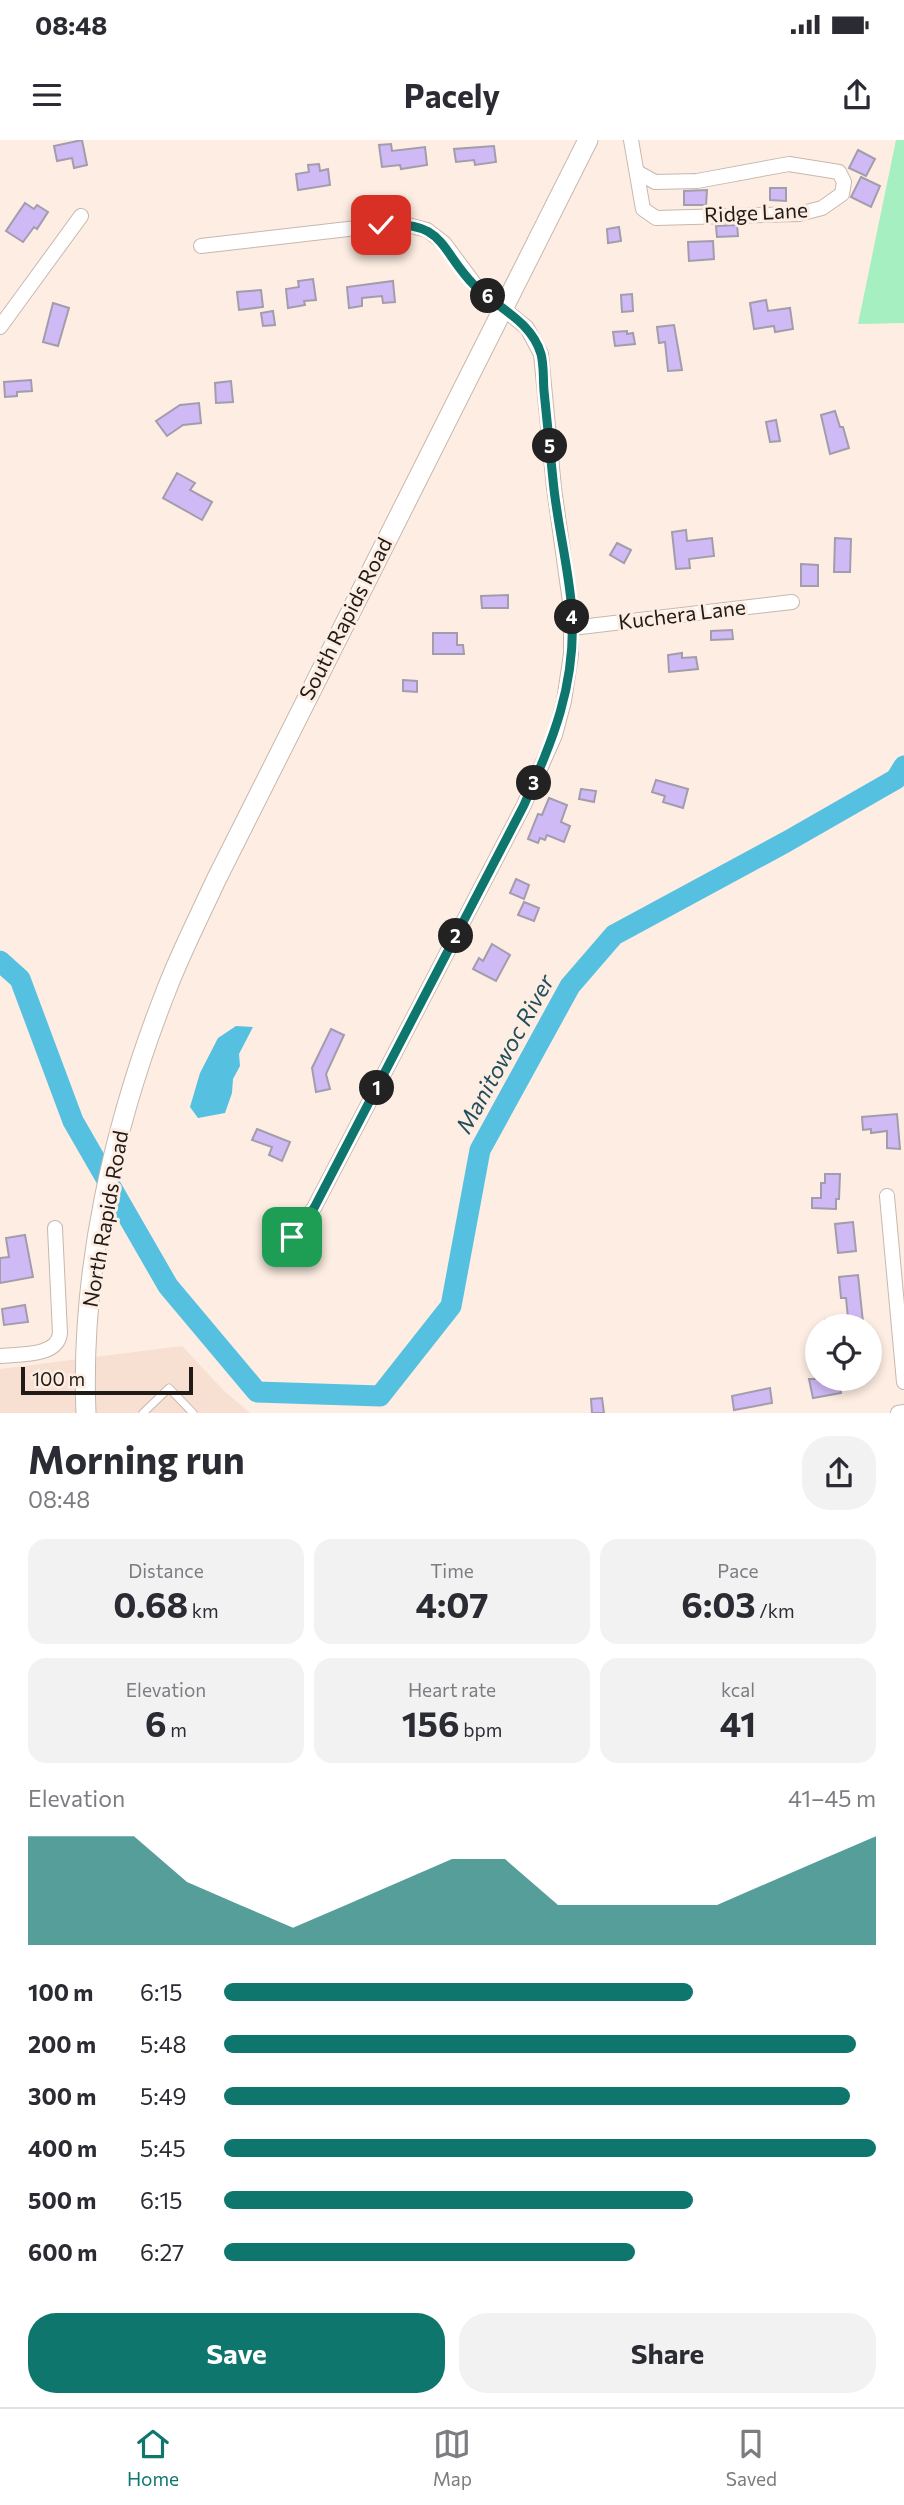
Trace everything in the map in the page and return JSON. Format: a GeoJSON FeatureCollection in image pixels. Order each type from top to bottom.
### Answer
{"type":"FeatureCollection","features":[{"type":"Feature","properties":{"kind":"main road","name":"South Rapids Road"},"geometry":{"type":"LineString","coordinates":[[127,1109],[166,989],[216,880],[588,140]]}},
{"type":"Feature","properties":{"kind":"main road","name":"North Rapids Road"},"geometry":{"type":"LineString","coordinates":[[86,1413],[88,1324],[93,1265],[127,1109]]}},
{"type":"Feature","properties":{"kind":"street","name":"Ridge Lane"},"geometry":{"type":"LineString","coordinates":[[631,140],[643,209],[656,218],[799,214],[822,208],[842,194],[844,182],[839,172],[789,164],[697,181],[655,183],[637,172]]}},
{"type":"Feature","properties":{"kind":"street"},"geometry":{"type":"LineString","coordinates":[[0,327],[81,216]]}},
{"type":"Feature","properties":{"kind":"street"},"geometry":{"type":"LineString","coordinates":[[201,246],[400,223],[427,230],[444,243],[475,286],[527,328],[541,354],[554,488],[572,609],[571,654],[564,701],[555,735],[524,805],[314,1208],[292,1237]]}},
{"type":"Feature","properties":{"kind":"street","name":"Kuchera Lane"},"geometry":{"type":"LineString","coordinates":[[572,628],[792,602]]}},
{"type":"Feature","properties":{"kind":"street"},"geometry":{"type":"LineString","coordinates":[[887,1196],[904,1382]]}},
{"type":"Feature","properties":{"kind":"street","name":"North Rapids Road"},"geometry":{"type":"LineString","coordinates":[[0,1356],[51,1349],[58,1343],[60,1333],[55,1228]]}},
{"type":"Feature","properties":{"kind":"street"},"geometry":{"type":"LineString","coordinates":[[898,1413],[904,1412]]}},
{"type":"Feature","properties":{"kind":"lane"},"geometry":{"type":"LineString","coordinates":[[143,1413],[169,1388],[193,1413]]}},
{"type":"Feature","properties":{"kind":"shaded area"},"geometry":{"type":"Polygon","coordinates":[[[182,1346],[223,1390],[250,1413],[0,1413],[0,1369],[182,1346]]]}},
{"type":"Feature","properties":{"kind":"green space"},"geometry":{"type":"Polygon","coordinates":[[[896,140],[904,140],[904,323],[858,324],[896,140]]]}},
{"type":"Feature","properties":{"kind":"water"},"geometry":{"type":"Polygon","coordinates":[[[236,1026],[253,1027],[239,1054],[240,1066],[233,1079],[232,1093],[225,1113],[198,1118],[190,1107],[200,1073],[218,1038],[236,1026]]]}},
{"type":"Feature","properties":{"kind":"building"},"geometry":{"type":"Polygon","coordinates":[[[82,140],[87,165],[74,168],[72,158],[57,161],[54,146],[82,140]]]}},
{"type":"Feature","properties":{"kind":"building"},"geometry":{"type":"Polygon","coordinates":[[[391,144],[392,151],[425,147],[427,165],[401,169],[400,165],[382,167],[379,145],[391,144]]]}},
{"type":"Feature","properties":{"kind":"building"},"geometry":{"type":"Polygon","coordinates":[[[494,146],[496,162],[475,165],[474,160],[456,162],[454,149],[494,146]]]}},
{"type":"Feature","properties":{"kind":"building"},"geometry":{"type":"Polygon","coordinates":[[[858,150],[875,159],[866,176],[849,168],[858,150]]]}},
{"type":"Feature","properties":{"kind":"building"},"geometry":{"type":"Polygon","coordinates":[[[319,164],[320,171],[328,169],[330,185],[298,190],[296,174],[309,172],[308,165],[319,164]]]}},
{"type":"Feature","properties":{"kind":"building"},"geometry":{"type":"Polygon","coordinates":[[[861,177],[880,186],[871,207],[851,197],[861,177]]]}},
{"type":"Feature","properties":{"kind":"building"},"geometry":{"type":"Polygon","coordinates":[[[770,188],[786,188],[786,201],[770,200],[770,188]]]}},
{"type":"Feature","properties":{"kind":"building"},"geometry":{"type":"Polygon","coordinates":[[[707,190],[706,205],[684,205],[684,191],[707,190]]]}},
{"type":"Feature","properties":{"kind":"building"},"geometry":{"type":"Polygon","coordinates":[[[25,203],[34,209],[37,205],[48,212],[37,229],[34,227],[23,242],[6,231],[25,203]]]}},
{"type":"Feature","properties":{"kind":"building"},"geometry":{"type":"Polygon","coordinates":[[[737,225],[738,236],[717,237],[716,226],[737,225]]]}},
{"type":"Feature","properties":{"kind":"building"},"geometry":{"type":"Polygon","coordinates":[[[619,227],[621,241],[608,243],[607,229],[619,227]]]}},
{"type":"Feature","properties":{"kind":"building"},"geometry":{"type":"Polygon","coordinates":[[[713,241],[714,259],[689,261],[688,242],[713,241]]]}},
{"type":"Feature","properties":{"kind":"building"},"geometry":{"type":"Polygon","coordinates":[[[313,279],[316,300],[304,301],[305,305],[288,308],[286,289],[299,287],[298,281],[313,279]]]}},
{"type":"Feature","properties":{"kind":"building"},"geometry":{"type":"Polygon","coordinates":[[[393,281],[395,302],[383,303],[382,296],[362,298],[362,306],[349,308],[347,287],[393,281]]]}},
{"type":"Feature","properties":{"kind":"building"},"geometry":{"type":"Polygon","coordinates":[[[261,290],[263,307],[239,310],[237,292],[261,290]]]}},
{"type":"Feature","properties":{"kind":"building"},"geometry":{"type":"Polygon","coordinates":[[[632,294],[633,311],[622,312],[621,295],[632,294]]]}},
{"type":"Feature","properties":{"kind":"building"},"geometry":{"type":"Polygon","coordinates":[[[766,300],[768,311],[790,308],[793,329],[775,332],[774,326],[754,329],[750,303],[766,300]]]}},
{"type":"Feature","properties":{"kind":"building"},"geometry":{"type":"Polygon","coordinates":[[[53,303],[69,308],[58,346],[43,342],[53,303]]]}},
{"type":"Feature","properties":{"kind":"building"},"geometry":{"type":"Polygon","coordinates":[[[273,311],[275,325],[263,326],[261,313],[273,311]]]}},
{"type":"Feature","properties":{"kind":"building"},"geometry":{"type":"Polygon","coordinates":[[[674,325],[682,370],[668,371],[665,342],[659,343],[657,327],[674,325]]]}},
{"type":"Feature","properties":{"kind":"building"},"geometry":{"type":"Polygon","coordinates":[[[627,331],[627,334],[633,333],[635,344],[615,346],[613,332],[627,331]]]}},
{"type":"Feature","properties":{"kind":"building"},"geometry":{"type":"Polygon","coordinates":[[[31,380],[32,391],[17,392],[17,396],[5,397],[4,382],[31,380]]]}},
{"type":"Feature","properties":{"kind":"building"},"geometry":{"type":"Polygon","coordinates":[[[231,381],[233,402],[216,403],[215,383],[231,381]]]}},
{"type":"Feature","properties":{"kind":"building"},"geometry":{"type":"Polygon","coordinates":[[[199,403],[201,423],[183,425],[167,436],[156,421],[180,405],[199,403]]]}},
{"type":"Feature","properties":{"kind":"building"},"geometry":{"type":"Polygon","coordinates":[[[835,411],[849,448],[830,454],[821,415],[835,411]]]}},
{"type":"Feature","properties":{"kind":"building"},"geometry":{"type":"Polygon","coordinates":[[[776,420],[780,441],[770,442],[766,422],[776,420]]]}},
{"type":"Feature","properties":{"kind":"building"},"geometry":{"type":"Polygon","coordinates":[[[177,473],[195,483],[190,490],[212,502],[202,520],[163,498],[177,473]]]}},
{"type":"Feature","properties":{"kind":"building"},"geometry":{"type":"Polygon","coordinates":[[[686,530],[687,541],[712,538],[714,556],[689,559],[690,568],[676,569],[672,532],[686,530]]]}},
{"type":"Feature","properties":{"kind":"building"},"geometry":{"type":"Polygon","coordinates":[[[835,538],[851,539],[850,572],[834,572],[835,538]]]}},
{"type":"Feature","properties":{"kind":"building"},"geometry":{"type":"Polygon","coordinates":[[[617,543],[631,550],[624,563],[610,555],[617,543]]]}},
{"type":"Feature","properties":{"kind":"building"},"geometry":{"type":"Polygon","coordinates":[[[801,564],[818,565],[818,586],[801,586],[801,564]]]}},
{"type":"Feature","properties":{"kind":"building"},"geometry":{"type":"Polygon","coordinates":[[[508,595],[508,608],[482,608],[481,596],[508,595]]]}},
{"type":"Feature","properties":{"kind":"building"},"geometry":{"type":"Polygon","coordinates":[[[732,630],[733,639],[711,640],[711,631],[732,630]]]}},
{"type":"Feature","properties":{"kind":"building"},"geometry":{"type":"Polygon","coordinates":[[[433,633],[457,633],[457,645],[463,645],[464,654],[433,654],[433,633]]]}},
{"type":"Feature","properties":{"kind":"building"},"geometry":{"type":"Polygon","coordinates":[[[682,653],[682,658],[696,657],[698,669],[669,672],[668,655],[682,653]]]}},
{"type":"Feature","properties":{"kind":"building"},"geometry":{"type":"Polygon","coordinates":[[[403,680],[417,681],[417,692],[403,691],[403,680]]]}},
{"type":"Feature","properties":{"kind":"building"},"geometry":{"type":"Polygon","coordinates":[[[656,780],[688,789],[683,808],[663,802],[665,796],[652,792],[656,780]]]}},
{"type":"Feature","properties":{"kind":"building"},"geometry":{"type":"Polygon","coordinates":[[[581,789],[596,791],[594,802],[579,799],[581,789]]]}},
{"type":"Feature","properties":{"kind":"building"},"geometry":{"type":"Polygon","coordinates":[[[549,798],[567,805],[561,822],[570,826],[564,842],[547,835],[545,840],[540,838],[538,843],[528,839],[538,814],[542,815],[549,798]]]}},
{"type":"Feature","properties":{"kind":"building"},"geometry":{"type":"Polygon","coordinates":[[[516,879],[529,885],[524,899],[510,893],[516,879]]]}},
{"type":"Feature","properties":{"kind":"building"},"geometry":{"type":"Polygon","coordinates":[[[524,902],[539,908],[534,921],[518,915],[524,902]]]}},
{"type":"Feature","properties":{"kind":"building"},"geometry":{"type":"Polygon","coordinates":[[[492,944],[510,955],[496,981],[473,969],[479,958],[483,961],[492,944]]]}},
{"type":"Feature","properties":{"kind":"building"},"geometry":{"type":"Polygon","coordinates":[[[331,1029],[344,1035],[326,1074],[330,1089],[316,1092],[312,1068],[331,1029]]]}},
{"type":"Feature","properties":{"kind":"building"},"geometry":{"type":"Polygon","coordinates":[[[897,1114],[900,1149],[887,1148],[887,1131],[871,1133],[871,1129],[863,1130],[862,1117],[897,1114]]]}},
{"type":"Feature","properties":{"kind":"building"},"geometry":{"type":"Polygon","coordinates":[[[257,1129],[290,1142],[282,1161],[269,1155],[272,1147],[252,1140],[257,1129]]]}},
{"type":"Feature","properties":{"kind":"building"},"geometry":{"type":"Polygon","coordinates":[[[825,1174],[840,1174],[836,1209],[812,1208],[812,1198],[821,1198],[821,1183],[825,1183],[825,1174]]]}},
{"type":"Feature","properties":{"kind":"building"},"geometry":{"type":"Polygon","coordinates":[[[853,1222],[856,1251],[838,1253],[835,1224],[853,1222]]]}},
{"type":"Feature","properties":{"kind":"building"},"geometry":{"type":"Polygon","coordinates":[[[25,1235],[33,1277],[0,1283],[0,1258],[9,1257],[6,1238],[25,1235]]]}},
{"type":"Feature","properties":{"kind":"building"},"geometry":{"type":"Polygon","coordinates":[[[858,1275],[862,1314],[848,1314],[846,1298],[841,1298],[839,1277],[858,1275]]]}},
{"type":"Feature","properties":{"kind":"building"},"geometry":{"type":"Polygon","coordinates":[[[25,1305],[28,1322],[4,1325],[2,1309],[25,1305]]]}},
{"type":"Feature","properties":{"kind":"building"},"geometry":{"type":"Polygon","coordinates":[[[770,1388],[772,1403],[734,1410],[732,1396],[770,1388]]]}},
{"type":"Feature","properties":{"kind":"building"},"geometry":{"type":"Polygon","coordinates":[[[812,1391],[841,1391],[841,1393],[813,1398],[812,1391]]]}},
{"type":"Feature","properties":{"kind":"building"},"geometry":{"type":"Polygon","coordinates":[[[602,1398],[604,1413],[592,1413],[591,1399],[602,1398]]]}},
{"type":"Feature","properties":{"kind":"waterway","name":"Manitowoc River"},"geometry":{"type":"LineString","coordinates":[[0,961],[20,979],[73,1121],[168,1286],[257,1392],[380,1396],[451,1306],[480,1150],[570,986],[614,935],[896,779],[904,766]]}},
{"type":"Feature","properties":{"kind":"route"},"geometry":{"type":"LineString","coordinates":[[292,1237],[314,1208],[524,805],[555,735],[564,701],[571,654],[572,609],[554,488],[541,354],[527,328],[475,286],[444,243],[427,230],[400,223],[381,225]]}}]}
